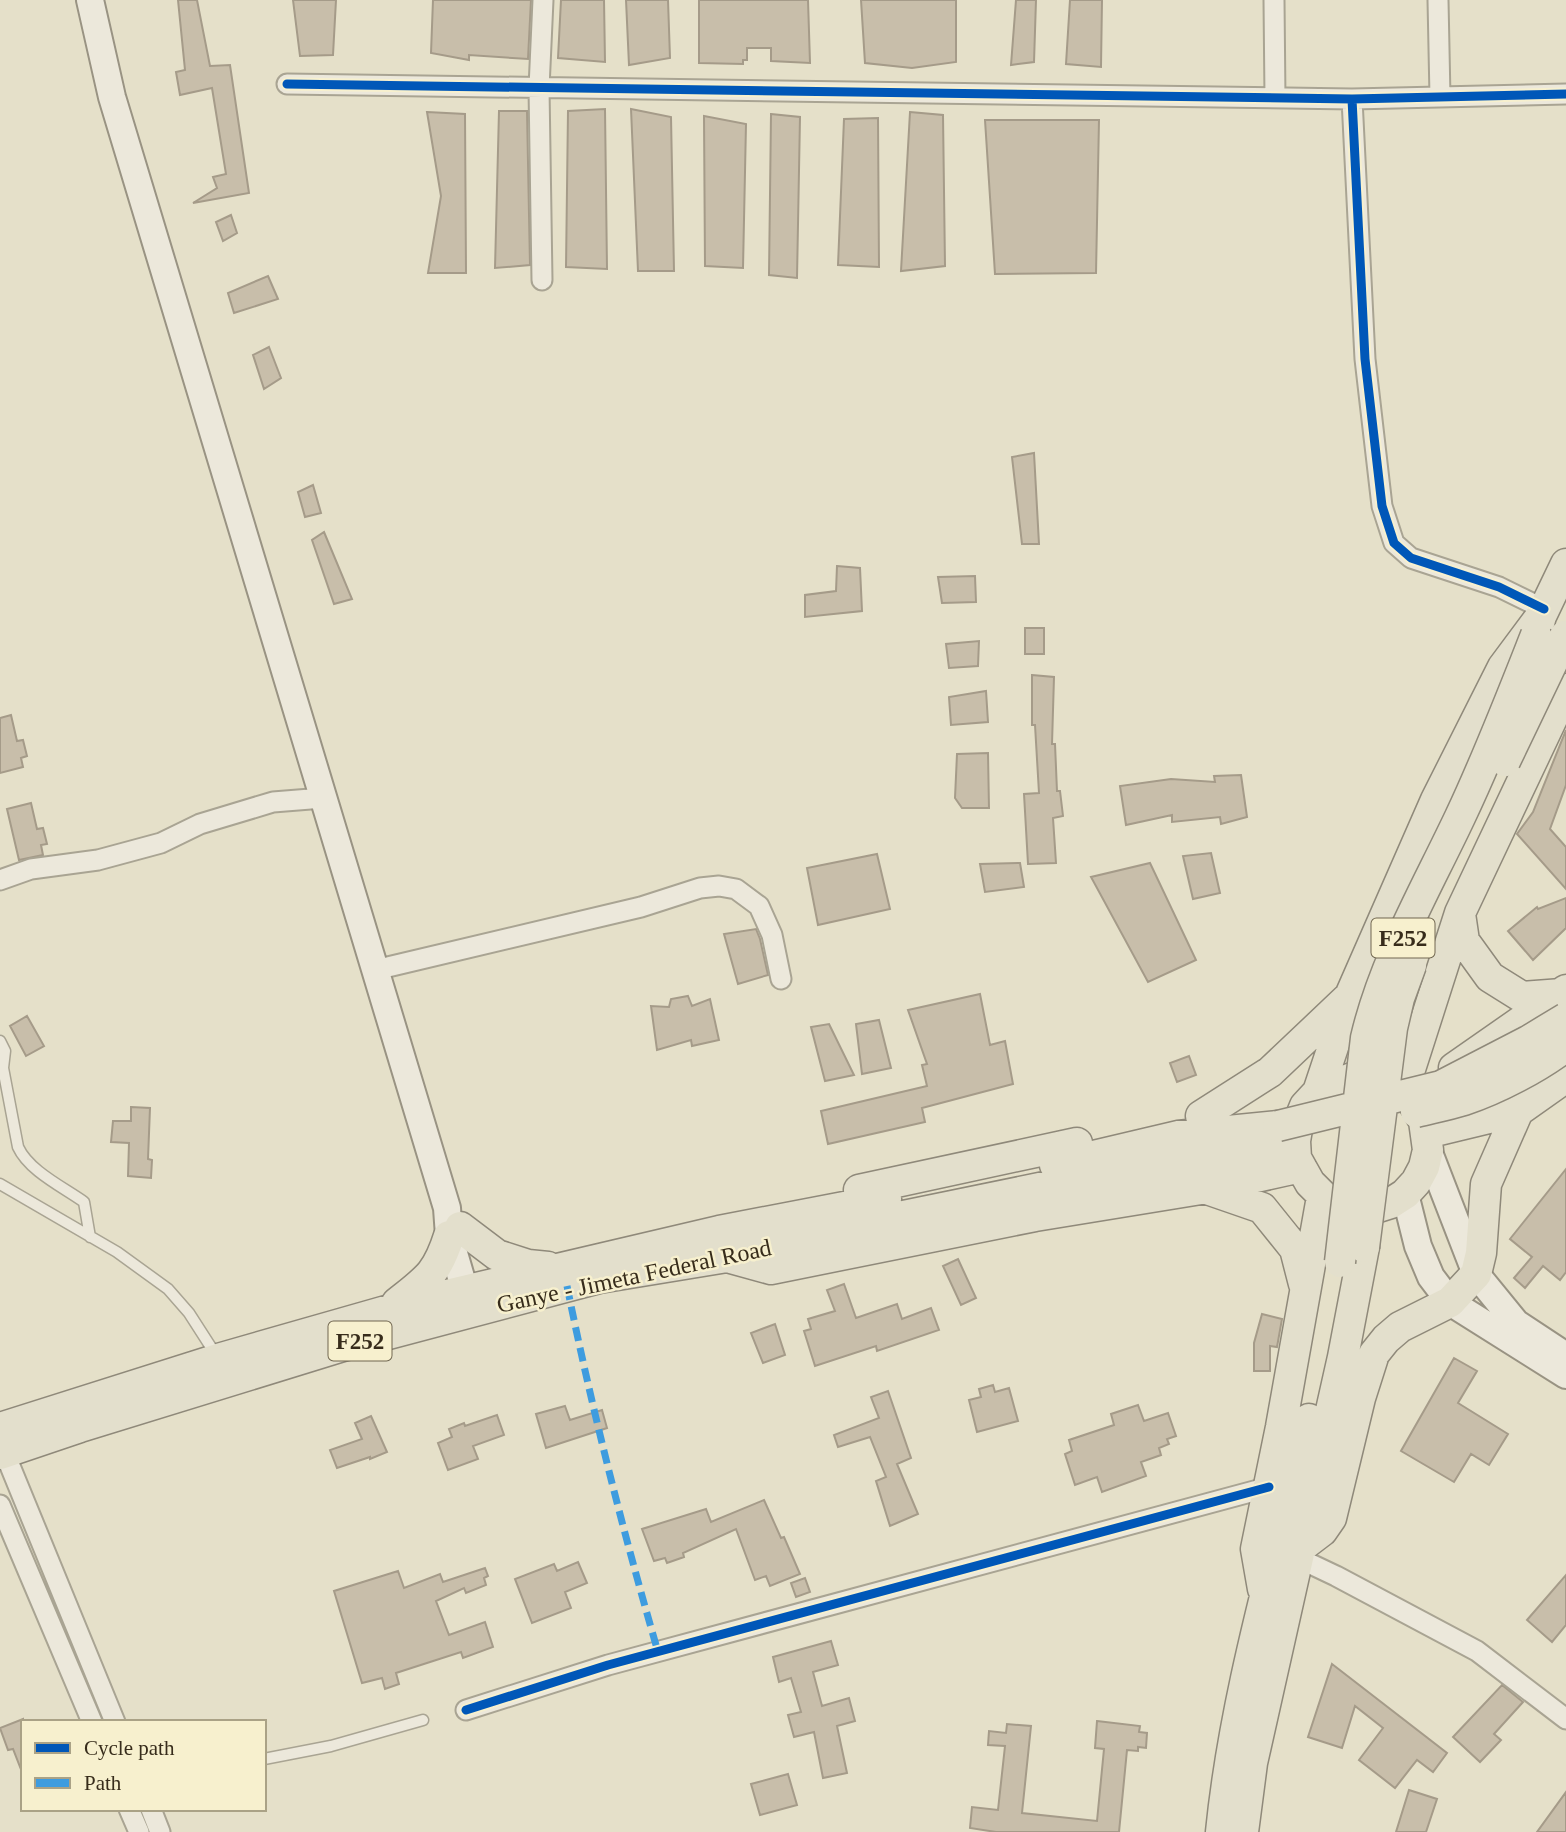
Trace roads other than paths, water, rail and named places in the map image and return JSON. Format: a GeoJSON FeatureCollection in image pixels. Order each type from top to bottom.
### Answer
{"type":"FeatureCollection","features":[{"type":"Feature","properties":{"kind":"main road"},"geometry":{"type":"LineString","coordinates":[[90,0],[112,97],[472,1289]]}},
{"type":"Feature","properties":{"kind":"main road","name":"F252"},"geometry":{"type":"LineString","coordinates":[[1352,1254],[1366,1038],[1372,1012],[1396,951],[1550,626],[1566,564]]}},
{"type":"Feature","properties":{"kind":"main road"},"geometry":{"type":"LineString","coordinates":[[1427,1141],[1424,1167],[1405,1194],[1379,1208],[1362,1210],[1345,1208],[1322,1197],[1296,1158],[1294,1140],[1298,1123],[1312,1099],[1350,996],[1436,800],[1503,667],[1550,626]]}},
{"type":"Feature","properties":{"kind":"main road"},"geometry":{"type":"LineString","coordinates":[[1407,1095],[1460,913],[1566,689]]}},
{"type":"Feature","properties":{"kind":"main road"},"geometry":{"type":"LineString","coordinates":[[1460,913],[1464,941],[1490,977],[1522,997],[1565,1001]]}},
{"type":"Feature","properties":{"kind":"main road"},"geometry":{"type":"LineString","coordinates":[[1200,1116],[1270,1072],[1350,996]]}},
{"type":"Feature","properties":{"kind":"main road"},"geometry":{"type":"LineString","coordinates":[[1407,1095],[1565,1001]]}},
{"type":"Feature","properties":{"kind":"main road"},"geometry":{"type":"LineString","coordinates":[[1279,1136],[1441,1086],[1528,1041],[1565,1001]]}},
{"type":"Feature","properties":{"kind":"main road"},"geometry":{"type":"LineString","coordinates":[[1279,1136],[1464,1100],[1555,1055],[1566,1046]]}},
{"type":"Feature","properties":{"kind":"main road"},"geometry":{"type":"LineString","coordinates":[[1301,1167],[1207,1188],[1035,1216],[771,1269],[723,1244],[769,1210],[1200,1116],[1312,1099],[1357,1076],[1381,1080],[1407,1095],[1424,1121],[1427,1141],[1476,1274],[1516,1323],[1566,1356]]}},
{"type":"Feature","properties":{"kind":"main road"},"geometry":{"type":"LineString","coordinates":[[1427,1141],[1518,1111],[1566,1077]]}},
{"type":"Feature","properties":{"kind":"main road"},"geometry":{"type":"LineString","coordinates":[[1300,1553],[1331,1518],[1360,1398],[1374,1354],[1400,1327],[1450,1302],[1476,1274],[1486,1184],[1518,1111]]}},
{"type":"Feature","properties":{"kind":"main road","name":"Ganye - Jimeta Federal Road"},"geometry":{"type":"LineString","coordinates":[[1,1444],[218,1359],[388,1310],[555,1268],[760,1237],[1178,1136],[1279,1136]]}},
{"type":"Feature","properties":{"kind":"main road"},"geometry":{"type":"LineString","coordinates":[[1207,1188],[1262,1208],[1295,1249],[1306,1291]]}},
{"type":"Feature","properties":{"kind":"main road"},"geometry":{"type":"LineString","coordinates":[[1405,1194],[1418,1246],[1431,1277],[1450,1302],[1566,1375]]}},
{"type":"Feature","properties":{"kind":"main road"},"geometry":{"type":"LineString","coordinates":[[1264,1595],[1256,1549],[1322,1197]]}},
{"type":"Feature","properties":{"kind":"main road"},"geometry":{"type":"LineString","coordinates":[[452,1224],[497,1255],[528,1265],[555,1268]]}},
{"type":"Feature","properties":{"kind":"main road"},"geometry":{"type":"LineString","coordinates":[[388,1310],[435,1271],[441,1261],[452,1224]]}},
{"type":"Feature","properties":{"kind":"main road","name":"Ganye - Jimeta Federal Road"},"geometry":{"type":"LineString","coordinates":[[1,1444],[447,1317],[723,1244]]}},
{"type":"Feature","properties":{"kind":"main road"},"geometry":{"type":"LineString","coordinates":[[1243,1832],[1252,1763],[1343,1357],[1352,1254]]}},
{"type":"Feature","properties":{"kind":"main road"},"geometry":{"type":"LineString","coordinates":[[1221,1832],[1226,1778],[1264,1595],[1284,1529],[1324,1351],[1352,1254]]}},
{"type":"Feature","properties":{"kind":"street"},"geometry":{"type":"LineString","coordinates":[[542,281],[539,88],[543,0]]}},
{"type":"Feature","properties":{"kind":"street"},"geometry":{"type":"LineString","coordinates":[[1275,0],[1275,98]]}},
{"type":"Feature","properties":{"kind":"street"},"geometry":{"type":"LineString","coordinates":[[1438,0],[1440,97]]}},
{"type":"Feature","properties":{"kind":"street"},"geometry":{"type":"LineString","coordinates":[[288,84],[1352,99],[1566,94]]}},
{"type":"Feature","properties":{"kind":"street"},"geometry":{"type":"LineString","coordinates":[[1352,99],[1365,359],[1382,506],[1394,543],[1411,558],[1499,587],[1550,626]]}},
{"type":"Feature","properties":{"kind":"street"},"geometry":{"type":"LineString","coordinates":[[0,880],[31,869],[98,860],[161,843],[200,824],[274,802],[323,798]]}},
{"type":"Feature","properties":{"kind":"street"},"geometry":{"type":"LineString","coordinates":[[375,970],[641,907],[700,888],[719,886],[736,889],[759,906],[772,935],[781,979]]}},
{"type":"Feature","properties":{"kind":"street"},"geometry":{"type":"LineString","coordinates":[[1,1444],[114,1720]]}},
{"type":"Feature","properties":{"kind":"street"},"geometry":{"type":"LineString","coordinates":[[466,1710],[608,1665],[1269,1486]]}},
{"type":"Feature","properties":{"kind":"street"},"geometry":{"type":"LineString","coordinates":[[0,1505],[91,1720]]}},
{"type":"Feature","properties":{"kind":"street"},"geometry":{"type":"LineString","coordinates":[[1300,1553],[1336,1576],[1477,1651],[1566,1720]]}},
{"type":"Feature","properties":{"kind":"street"},"geometry":{"type":"LineString","coordinates":[[130,1811],[139,1832]]}},
{"type":"Feature","properties":{"kind":"street"},"geometry":{"type":"LineString","coordinates":[[152,1811],[160,1832]]}},
{"type":"Feature","properties":{"kind":"lane"},"geometry":{"type":"LineString","coordinates":[[0,1041],[5,1051],[3,1068],[18,1147],[23,1158],[31,1167],[84,1202],[90,1237]]}},
{"type":"Feature","properties":{"kind":"lane"},"geometry":{"type":"LineString","coordinates":[[0,1184],[117,1252],[168,1289],[188,1313],[218,1359]]}},
{"type":"Feature","properties":{"kind":"lane"},"geometry":{"type":"LineString","coordinates":[[266,1759],[331,1746],[423,1720]]}}]}
